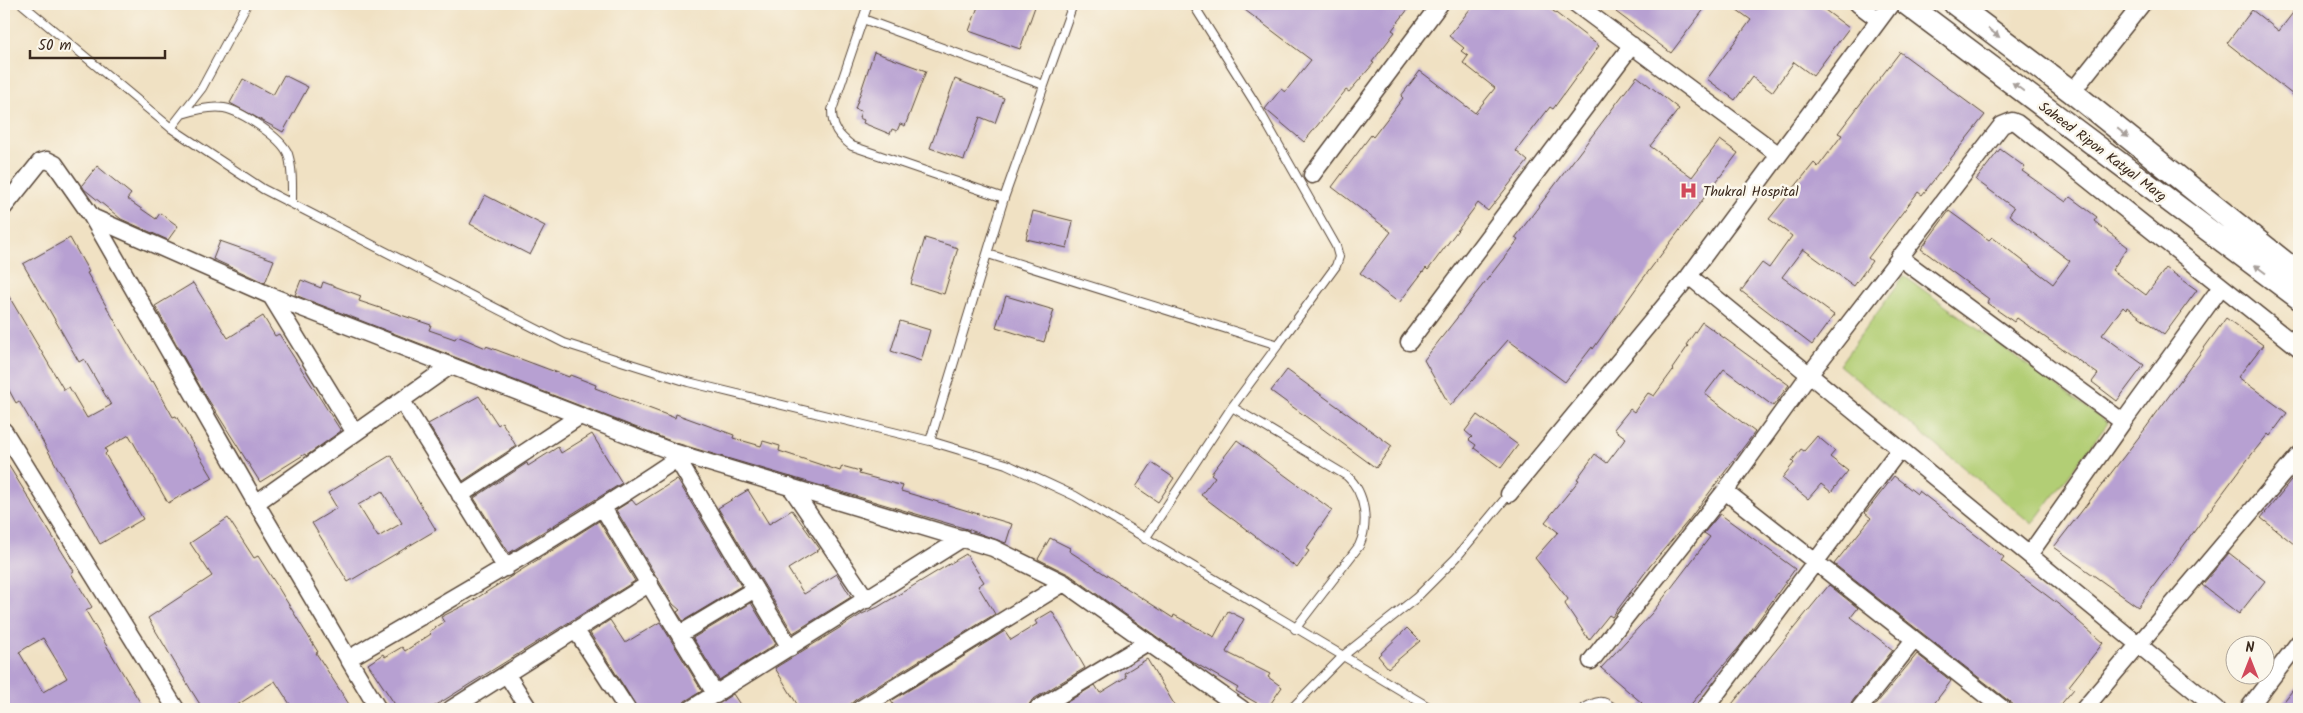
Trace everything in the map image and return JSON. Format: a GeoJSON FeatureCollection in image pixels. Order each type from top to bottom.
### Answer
{"type":"FeatureCollection","features":[{"type":"Feature","properties":{"kind":"street"},"geometry":{"type":"LineString","coordinates":[[1312,175],[1440,4]]}},
{"type":"Feature","properties":{"kind":"street"},"geometry":{"type":"LineString","coordinates":[[1576,4],[1779,155]]}},
{"type":"Feature","properties":{"kind":"street"},"geometry":{"type":"LineString","coordinates":[[1858,4],[1879,20]]}},
{"type":"Feature","properties":{"kind":"street"},"geometry":{"type":"LineString","coordinates":[[1509,494],[1689,276],[1891,4]]}},
{"type":"Feature","properties":{"kind":"street","name":"Saheed Ripon Katyal Marg"},"geometry":{"type":"LineString","coordinates":[[1908,4],[2299,298]]}},
{"type":"Feature","properties":{"kind":"street","name":"Saheed Ripon Katyal Marg"},"geometry":{"type":"LineString","coordinates":[[1955,4],[2072,92],[2299,274]]}},
{"type":"Feature","properties":{"kind":"street"},"geometry":{"type":"LineString","coordinates":[[2072,92],[2142,4]]}},
{"type":"Feature","properties":{"kind":"street"},"geometry":{"type":"LineString","coordinates":[[1410,342],[1632,46]]}},
{"type":"Feature","properties":{"kind":"street"},"geometry":{"type":"LineString","coordinates":[[1591,661],[1725,492],[1809,375],[2002,125],[2012,121],[2299,348]]}},
{"type":"Feature","properties":{"kind":"street"},"geometry":{"type":"LineString","coordinates":[[4,208],[40,162],[47,160],[55,164],[92,217],[256,503],[378,709]]}},
{"type":"Feature","properties":{"kind":"street"},"geometry":{"type":"LineString","coordinates":[[92,217],[271,296],[675,455],[790,486],[993,548],[1064,583],[1242,709]]}},
{"type":"Feature","properties":{"kind":"street"},"geometry":{"type":"LineString","coordinates":[[1899,257],[2124,422]]}},
{"type":"Feature","properties":{"kind":"street"},"geometry":{"type":"LineString","coordinates":[[1689,276],[2217,709]]}},
{"type":"Feature","properties":{"kind":"street"},"geometry":{"type":"LineString","coordinates":[[2029,555],[2221,287]]}},
{"type":"Feature","properties":{"kind":"street"},"geometry":{"type":"LineString","coordinates":[[271,296],[355,433]]}},
{"type":"Feature","properties":{"kind":"street"},"geometry":{"type":"LineString","coordinates":[[256,503],[450,366]]}},
{"type":"Feature","properties":{"kind":"street"},"geometry":{"type":"LineString","coordinates":[[402,401],[506,568]]}},
{"type":"Feature","properties":{"kind":"street"},"geometry":{"type":"LineString","coordinates":[[460,495],[580,416]]}},
{"type":"Feature","properties":{"kind":"street"},"geometry":{"type":"LineString","coordinates":[[4,431],[176,709]]}},
{"type":"Feature","properties":{"kind":"street"},"geometry":{"type":"LineString","coordinates":[[1704,709],[1816,563],[1900,449]]}},
{"type":"Feature","properties":{"kind":"street"},"geometry":{"type":"LineString","coordinates":[[348,659],[506,568],[603,508],[675,455]]}},
{"type":"Feature","properties":{"kind":"street"},"geometry":{"type":"LineString","coordinates":[[675,455],[790,648]]}},
{"type":"Feature","properties":{"kind":"street"},"geometry":{"type":"LineString","coordinates":[[2084,709],[2299,455]]}},
{"type":"Feature","properties":{"kind":"street"},"geometry":{"type":"LineString","coordinates":[[790,486],[866,600]]}},
{"type":"Feature","properties":{"kind":"street"},"geometry":{"type":"LineString","coordinates":[[1725,492],[2003,709]]}},
{"type":"Feature","properties":{"kind":"street"},"geometry":{"type":"LineString","coordinates":[[603,508],[716,695]]}},
{"type":"Feature","properties":{"kind":"street"},"geometry":{"type":"LineString","coordinates":[[691,709],[963,538]]}},
{"type":"Feature","properties":{"kind":"street"},"geometry":{"type":"LineString","coordinates":[[451,709],[577,632],[650,583]]}},
{"type":"Feature","properties":{"kind":"street"},"geometry":{"type":"LineString","coordinates":[[860,709],[1064,583]]}},
{"type":"Feature","properties":{"kind":"street"},"geometry":{"type":"LineString","coordinates":[[680,634],[755,589]]}},
{"type":"Feature","properties":{"kind":"street"},"geometry":{"type":"LineString","coordinates":[[577,632],[627,709]]}},
{"type":"Feature","properties":{"kind":"street"},"geometry":{"type":"LineString","coordinates":[[1859,709],[1913,640]]}},
{"type":"Feature","properties":{"kind":"street"},"geometry":{"type":"LineString","coordinates":[[1037,709],[1148,642]]}},
{"type":"Feature","properties":{"kind":"street"},"geometry":{"type":"LineString","coordinates":[[2248,709],[2299,642]]}},
{"type":"Feature","properties":{"kind":"street"},"geometry":{"type":"LineString","coordinates":[[507,675],[529,709]]}},
{"type":"Feature","properties":{"kind":"lane"},"geometry":{"type":"LineString","coordinates":[[22,4],[171,128],[263,189],[564,343],[688,382],[930,441],[1006,464],[1075,496],[1432,709]]}},
{"type":"Feature","properties":{"kind":"lane"},"geometry":{"type":"LineString","coordinates":[[171,128],[202,88],[247,4]]}},
{"type":"Feature","properties":{"kind":"lane"},"geometry":{"type":"LineString","coordinates":[[868,4],[832,110],[832,125],[840,137],[852,146],[1004,198]]}},
{"type":"Feature","properties":{"kind":"lane"},"geometry":{"type":"LineString","coordinates":[[930,441],[1004,198],[1073,4]]}},
{"type":"Feature","properties":{"kind":"lane"},"geometry":{"type":"LineString","coordinates":[[1145,539],[1232,407],[1336,266],[1339,257],[1336,246],[1254,103],[1194,4]]}},
{"type":"Feature","properties":{"kind":"lane"},"geometry":{"type":"LineString","coordinates":[[863,19],[1044,86]]}},
{"type":"Feature","properties":{"kind":"lane"},"geometry":{"type":"LineString","coordinates":[[182,114],[217,108],[232,111],[283,144],[290,163],[292,204]]}},
{"type":"Feature","properties":{"kind":"lane"},"geometry":{"type":"LineString","coordinates":[[988,254],[1278,345]]}},
{"type":"Feature","properties":{"kind":"lane"},"geometry":{"type":"LineString","coordinates":[[1232,407],[1348,476],[1355,483],[1363,505],[1364,530],[1359,546],[1295,629]]}},
{"type":"Feature","properties":{"kind":"lane"},"geometry":{"type":"LineString","coordinates":[[1291,709],[1344,655],[1416,598],[1456,558],[1509,494]]}},
{"type":"Feature","properties":{"kind":"lane"},"geometry":{"type":"LineString","coordinates":[[1583,709],[1598,701],[1606,702],[1614,709]]}},
{"type":"Feature","properties":{"kind":"green space"},"geometry":{"type":"Polygon","coordinates":[[[1904,276],[2108,423],[2032,524],[1839,365],[1904,276]]]}},
{"type":"Feature","properties":{"kind":"building"},"geometry":{"type":"Polygon","coordinates":[[[979,4],[1036,4],[1020,49],[969,31],[979,4]]]}},
{"type":"Feature","properties":{"kind":"building"},"geometry":{"type":"Polygon","coordinates":[[[1237,4],[1412,4],[1392,30],[1395,32],[1372,62],[1374,63],[1349,92],[1346,90],[1304,142],[1265,109],[1281,89],[1285,92],[1311,60],[1237,4]]]}},
{"type":"Feature","properties":{"kind":"building"},"geometry":{"type":"Polygon","coordinates":[[[1474,4],[1544,4],[1599,46],[1553,109],[1550,107],[1516,151],[1528,161],[1488,211],[1478,203],[1428,270],[1426,268],[1399,303],[1360,273],[1391,232],[1332,187],[1371,135],[1373,137],[1403,98],[1401,96],[1420,71],[1475,113],[1495,88],[1463,63],[1468,56],[1461,51],[1464,48],[1449,36],[1474,4]]]}},
{"type":"Feature","properties":{"kind":"building"},"geometry":{"type":"Polygon","coordinates":[[[1622,4],[1708,4],[1671,53],[1616,12],[1622,4]]]}},
{"type":"Feature","properties":{"kind":"building"},"geometry":{"type":"Polygon","coordinates":[[[1729,4],[1817,4],[1849,28],[1813,76],[1794,62],[1772,92],[1752,77],[1735,100],[1707,79],[1751,20],[1729,4]]]}},
{"type":"Feature","properties":{"kind":"building"},"geometry":{"type":"Polygon","coordinates":[[[2299,5],[2299,87],[2293,95],[2227,43],[2252,10],[2279,31],[2299,5]]]}},
{"type":"Feature","properties":{"kind":"building"},"geometry":{"type":"Polygon","coordinates":[[[874,52],[926,71],[905,126],[900,124],[897,131],[892,129],[890,134],[863,123],[864,120],[859,118],[861,111],[855,109],[874,52]]]}},
{"type":"Feature","properties":{"kind":"building"},"geometry":{"type":"Polygon","coordinates":[[[1900,52],[1985,115],[1922,195],[1918,192],[1868,258],[1872,261],[1854,286],[1803,249],[1782,277],[1834,315],[1812,345],[1741,291],[1762,263],[1769,268],[1792,236],[1769,219],[1814,163],[1818,167],[1842,135],[1838,133],[1900,52]]]}},
{"type":"Feature","properties":{"kind":"building"},"geometry":{"type":"Polygon","coordinates":[[[284,75],[308,87],[283,132],[230,103],[243,79],[273,95],[284,75]]]}},
{"type":"Feature","properties":{"kind":"building"},"geometry":{"type":"Polygon","coordinates":[[[1637,76],[1679,109],[1650,146],[1692,177],[1720,140],[1738,153],[1642,280],[1593,349],[1592,347],[1565,382],[1508,340],[1450,406],[1424,360],[1518,240],[1515,238],[1637,76]]]}},
{"type":"Feature","properties":{"kind":"building"},"geometry":{"type":"Polygon","coordinates":[[[955,79],[1004,98],[995,123],[980,117],[964,160],[930,148],[955,79]]]}},
{"type":"Feature","properties":{"kind":"building"},"geometry":{"type":"Polygon","coordinates":[[[2000,149],[2025,167],[2022,171],[2066,202],[2070,197],[2097,217],[2094,221],[2128,247],[2112,270],[2146,295],[2166,268],[2197,290],[2164,335],[2127,307],[2126,310],[2123,307],[2102,335],[2144,365],[2117,401],[2092,382],[2098,374],[2017,318],[2014,322],[1987,303],[1989,299],[1921,249],[1949,211],[1989,240],[1992,237],[2053,284],[2070,261],[2009,215],[2014,208],[1976,180],[2000,149]]]}},
{"type":"Feature","properties":{"kind":"building"},"geometry":{"type":"Polygon","coordinates":[[[97,166],[131,194],[127,199],[156,219],[160,213],[178,226],[168,240],[121,219],[84,189],[82,185],[97,166]]]}},
{"type":"Feature","properties":{"kind":"building"},"geometry":{"type":"Polygon","coordinates":[[[485,195],[545,226],[530,255],[470,224],[485,195]]]}},
{"type":"Feature","properties":{"kind":"building"},"geometry":{"type":"Polygon","coordinates":[[[1033,211],[1073,221],[1067,248],[1026,239],[1033,211]]]}},
{"type":"Feature","properties":{"kind":"building"},"geometry":{"type":"Polygon","coordinates":[[[70,238],[89,272],[87,273],[130,347],[151,382],[153,381],[173,417],[176,416],[213,478],[168,503],[129,435],[105,449],[107,452],[105,454],[143,519],[100,544],[42,440],[19,401],[16,403],[4,381],[4,288],[64,390],[69,387],[87,418],[111,405],[84,359],[79,362],[23,264],[70,238]]]}},
{"type":"Feature","properties":{"kind":"building"},"geometry":{"type":"Polygon","coordinates":[[[925,238],[958,248],[944,294],[911,284],[925,238]]]}},
{"type":"Feature","properties":{"kind":"building"},"geometry":{"type":"Polygon","coordinates":[[[220,241],[274,260],[265,283],[213,259],[220,241]]]}},
{"type":"Feature","properties":{"kind":"building"},"geometry":{"type":"Polygon","coordinates":[[[301,280],[321,288],[323,282],[361,296],[359,301],[431,325],[429,330],[455,339],[457,336],[569,377],[570,375],[596,385],[595,388],[675,418],[676,414],[734,435],[733,438],[761,446],[763,441],[780,446],[779,451],[840,471],[842,466],[860,471],[859,474],[903,486],[901,491],[1012,524],[1006,543],[967,529],[676,443],[295,295],[301,280]]]}},
{"type":"Feature","properties":{"kind":"building"},"geometry":{"type":"Polygon","coordinates":[[[193,283],[228,338],[263,316],[275,336],[279,334],[341,431],[306,456],[305,454],[260,482],[201,388],[155,306],[193,283]]]}},
{"type":"Feature","properties":{"kind":"building"},"geometry":{"type":"Polygon","coordinates":[[[1006,296],[1054,310],[1044,342],[996,327],[1006,296]]]}},
{"type":"Feature","properties":{"kind":"building"},"geometry":{"type":"Polygon","coordinates":[[[2226,318],[2263,345],[2238,377],[2287,413],[2270,436],[2268,434],[2248,459],[2138,607],[2054,547],[2142,433],[2226,318]]]}},
{"type":"Feature","properties":{"kind":"building"},"geometry":{"type":"Polygon","coordinates":[[[900,321],[930,330],[921,361],[891,351],[900,321]]]}},
{"type":"Feature","properties":{"kind":"building"},"geometry":{"type":"Polygon","coordinates":[[[1702,322],[1789,385],[1773,406],[1724,369],[1705,394],[1755,432],[1612,617],[1609,615],[1589,640],[1565,604],[1568,599],[1535,558],[1558,532],[1545,522],[1579,480],[1577,479],[1595,454],[1607,463],[1626,438],[1614,429],[1630,409],[1634,412],[1648,393],[1654,396],[1673,370],[1688,346],[1686,345],[1702,322]]]}},
{"type":"Feature","properties":{"kind":"building"},"geometry":{"type":"Polygon","coordinates":[[[1287,370],[1392,446],[1376,468],[1271,391],[1287,370]]]}},
{"type":"Feature","properties":{"kind":"building"},"geometry":{"type":"Polygon","coordinates":[[[479,396],[498,425],[502,422],[516,446],[463,481],[428,424],[479,396]]]}},
{"type":"Feature","properties":{"kind":"building"},"geometry":{"type":"Polygon","coordinates":[[[1477,415],[1518,445],[1501,468],[1474,448],[1476,445],[1469,440],[1472,437],[1465,431],[1477,415]]]}},
{"type":"Feature","properties":{"kind":"building"},"geometry":{"type":"Polygon","coordinates":[[[592,434],[622,483],[509,553],[474,498],[527,463],[528,466],[558,447],[561,453],[592,434]]]}},
{"type":"Feature","properties":{"kind":"building"},"geometry":{"type":"Polygon","coordinates":[[[1817,436],[1835,451],[1830,457],[1848,471],[1831,492],[1821,484],[1808,499],[1782,478],[1794,463],[1792,461],[1801,449],[1804,451],[1817,436]]]}},
{"type":"Feature","properties":{"kind":"building"},"geometry":{"type":"Polygon","coordinates":[[[1237,440],[1332,510],[1315,534],[1306,549],[1309,551],[1297,568],[1201,495],[1215,477],[1211,474],[1237,440]]]}},
{"type":"Feature","properties":{"kind":"building"},"geometry":{"type":"Polygon","coordinates":[[[391,455],[436,530],[348,582],[312,523],[337,508],[328,493],[391,455]],[[382,491],[358,505],[378,537],[402,523],[382,491]]]}},
{"type":"Feature","properties":{"kind":"building"},"geometry":{"type":"Polygon","coordinates":[[[4,458],[74,571],[71,573],[92,607],[86,611],[144,709],[4,709],[4,458]],[[43,638],[19,652],[43,692],[67,678],[43,638]]]}},
{"type":"Feature","properties":{"kind":"building"},"geometry":{"type":"Polygon","coordinates":[[[1152,463],[1174,478],[1158,502],[1136,487],[1152,463]]]}},
{"type":"Feature","properties":{"kind":"building"},"geometry":{"type":"Polygon","coordinates":[[[2299,471],[2299,548],[2261,518],[2299,471]]]}},
{"type":"Feature","properties":{"kind":"building"},"geometry":{"type":"Polygon","coordinates":[[[1894,476],[1917,494],[1919,491],[2004,557],[2001,561],[2062,607],[2103,643],[2069,686],[2074,689],[2057,709],[2019,709],[1834,564],[1871,518],[1865,513],[1894,476]]]}},
{"type":"Feature","properties":{"kind":"building"},"geometry":{"type":"Polygon","coordinates":[[[677,479],[741,586],[683,621],[677,612],[680,610],[673,604],[616,510],[632,500],[636,505],[677,479]]]}},
{"type":"Feature","properties":{"kind":"building"},"geometry":{"type":"Polygon","coordinates":[[[748,490],[769,524],[792,510],[820,549],[788,569],[804,594],[837,574],[851,597],[793,633],[718,508],[748,490]]]}},
{"type":"Feature","properties":{"kind":"building"},"geometry":{"type":"Polygon","coordinates":[[[1720,514],[1795,569],[1740,646],[1687,709],[1637,709],[1642,703],[1601,668],[1652,613],[1710,537],[1704,533],[1720,514]]]}},
{"type":"Feature","properties":{"kind":"building"},"geometry":{"type":"Polygon","coordinates":[[[228,518],[254,558],[258,556],[352,709],[293,709],[275,681],[231,709],[203,709],[148,618],[212,576],[190,543],[228,518]]]}},
{"type":"Feature","properties":{"kind":"building"},"geometry":{"type":"Polygon","coordinates":[[[599,521],[635,581],[430,709],[398,709],[368,664],[383,654],[385,657],[402,647],[405,651],[431,634],[429,632],[444,622],[441,617],[469,603],[599,521]]]}},
{"type":"Feature","properties":{"kind":"building"},"geometry":{"type":"Polygon","coordinates":[[[1050,538],[1070,548],[1069,551],[1173,618],[1174,615],[1214,637],[1228,611],[1244,619],[1226,652],[1270,674],[1268,677],[1282,687],[1267,709],[1236,691],[1238,688],[1188,659],[1070,575],[1038,559],[1050,538]]]}},
{"type":"Feature","properties":{"kind":"building"},"geometry":{"type":"Polygon","coordinates":[[[2229,553],[2265,581],[2239,614],[2202,585],[2229,553]]]}},
{"type":"Feature","properties":{"kind":"building"},"geometry":{"type":"Polygon","coordinates":[[[966,554],[984,582],[978,586],[995,614],[855,700],[845,709],[800,709],[775,668],[862,614],[878,607],[966,554]]]}},
{"type":"Feature","properties":{"kind":"building"},"geometry":{"type":"Polygon","coordinates":[[[1829,585],[1858,608],[1851,617],[1893,650],[1851,703],[1849,709],[1728,709],[1829,585]]]}},
{"type":"Feature","properties":{"kind":"building"},"geometry":{"type":"Polygon","coordinates":[[[751,603],[776,644],[719,680],[693,638],[751,603]]]}},
{"type":"Feature","properties":{"kind":"building"},"geometry":{"type":"Polygon","coordinates":[[[1052,611],[1085,668],[1032,700],[1027,709],[896,709],[891,701],[1005,631],[1011,640],[1037,624],[1035,621],[1052,611]]]}},
{"type":"Feature","properties":{"kind":"building"},"geometry":{"type":"Polygon","coordinates":[[[610,620],[625,643],[660,622],[702,691],[685,701],[681,709],[637,709],[590,633],[610,620]]]}},
{"type":"Feature","properties":{"kind":"building"},"geometry":{"type":"Polygon","coordinates":[[[1407,628],[1420,641],[1388,668],[1378,656],[1407,628]]]}},
{"type":"Feature","properties":{"kind":"building"},"geometry":{"type":"Polygon","coordinates":[[[1917,654],[1951,681],[1930,709],[1872,709],[1917,654]]]}},
{"type":"Feature","properties":{"kind":"building"},"geometry":{"type":"Polygon","coordinates":[[[1147,659],[1177,709],[1056,709],[1095,685],[1100,693],[1126,677],[1124,673],[1147,659]]]}},
{"type":"Feature","properties":{"kind":"building"},"geometry":{"type":"Polygon","coordinates":[[[2299,682],[2299,709],[2278,709],[2299,682]]]}},
{"type":"Feature","properties":{"kind":"building"},"geometry":{"type":"Polygon","coordinates":[[[733,694],[743,709],[719,709],[716,705],[733,694]]]}},
{"type":"Feature","properties":{"kind":"place","name":"Thukral Hospital"},"geometry":{"type":"Point","coordinates":[1689,191]}}]}
